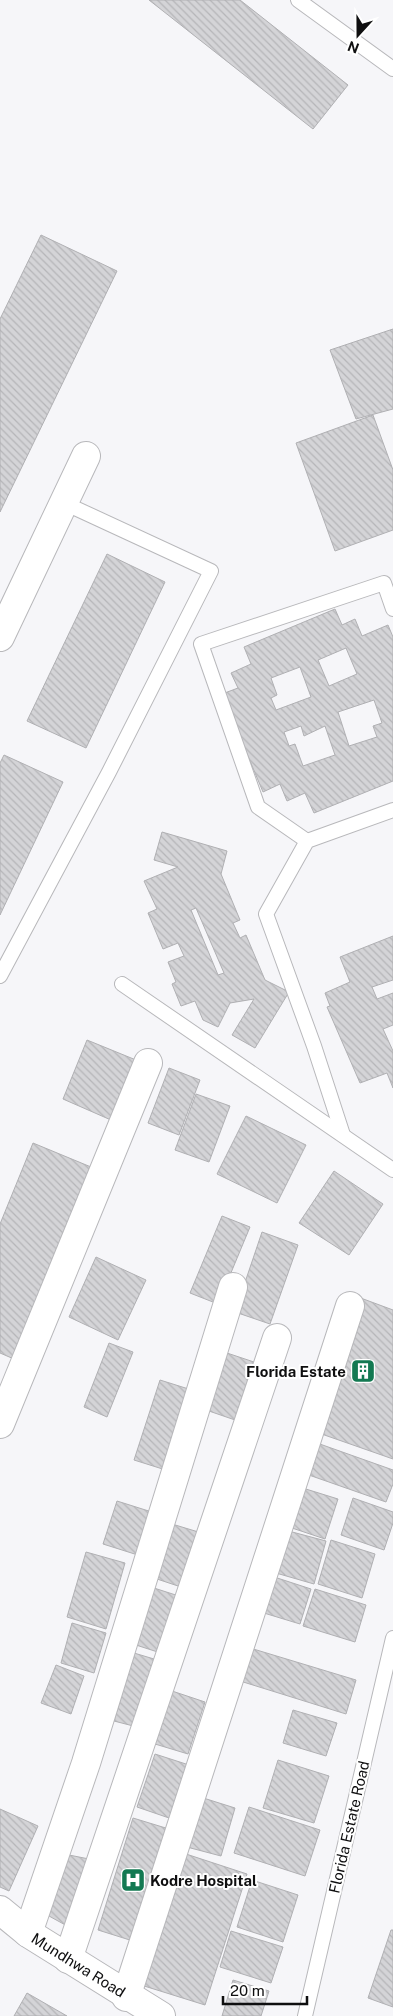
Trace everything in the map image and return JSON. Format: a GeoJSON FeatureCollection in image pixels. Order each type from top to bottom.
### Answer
{"type":"FeatureCollection","features":[{"type":"Feature","properties":{"kind":"street"},"geometry":{"type":"LineString","coordinates":[[0,637],[86,456]]}},
{"type":"Feature","properties":{"kind":"street"},"geometry":{"type":"LineString","coordinates":[[0,1424],[148,1063]]}},
{"type":"Feature","properties":{"kind":"street"},"geometry":{"type":"LineString","coordinates":[[28,1933],[86,1763],[233,1287]]}},
{"type":"Feature","properties":{"kind":"street"},"geometry":{"type":"LineString","coordinates":[[126,1997],[350,1306]]}},
{"type":"Feature","properties":{"kind":"street"},"geometry":{"type":"LineString","coordinates":[[68,1959],[277,1338]]}},
{"type":"Feature","properties":{"kind":"street","name":"Mundhwa Road"},"geometry":{"type":"LineString","coordinates":[[0,1910],[28,1933],[126,1997],[161,2016]]}},
{"type":"Feature","properties":{"kind":"lane"},"geometry":{"type":"LineString","coordinates":[[298,0],[393,70]]}},
{"type":"Feature","properties":{"kind":"lane"},"geometry":{"type":"LineString","coordinates":[[0,976],[109,772],[211,571],[64,503]]}},
{"type":"Feature","properties":{"kind":"lane"},"geometry":{"type":"LineString","coordinates":[[307,841],[258,808],[201,644],[384,583],[393,609]]}},
{"type":"Feature","properties":{"kind":"lane"},"geometry":{"type":"LineString","coordinates":[[343,1135],[314,1046],[266,914],[307,841],[393,810]]}},
{"type":"Feature","properties":{"kind":"lane"},"geometry":{"type":"LineString","coordinates":[[122,984],[393,1170]]}},
{"type":"Feature","properties":{"kind":"lane","name":"Florida Estate Road"},"geometry":{"type":"LineString","coordinates":[[304,2016],[393,1638]]}},
{"type":"Feature","properties":{"kind":"building"},"geometry":{"type":"Polygon","coordinates":[[[149,0],[240,0],[348,85],[313,129],[149,0]]]}},
{"type":"Feature","properties":{"kind":"building"},"geometry":{"type":"Polygon","coordinates":[[[41,235],[117,271],[0,512],[0,319],[41,235]]]}},
{"type":"Feature","properties":{"kind":"building"},"geometry":{"type":"Polygon","coordinates":[[[393,329],[393,409],[356,419],[330,350],[393,329]]]}},
{"type":"Feature","properties":{"kind":"building"},"geometry":{"type":"Polygon","coordinates":[[[373,415],[393,470],[393,530],[335,551],[296,443],[373,415]]]}},
{"type":"Feature","properties":{"kind":"building"},"geometry":{"type":"Polygon","coordinates":[[[107,554],[165,582],[86,748],[27,721],[107,554]]]}},
{"type":"Feature","properties":{"kind":"building"},"geometry":{"type":"Polygon","coordinates":[[[335,609],[342,625],[355,619],[362,636],[388,625],[393,637],[393,781],[314,813],[305,793],[287,801],[280,784],[263,792],[222,694],[238,688],[231,673],[251,664],[244,647],[335,609]],[[346,648],[318,660],[329,686],[357,674],[346,648]],[[300,667],[271,678],[277,695],[271,698],[276,710],[311,697],[300,667]],[[374,700],[338,712],[349,746],[377,737],[373,726],[382,723],[374,700]],[[301,726],[284,732],[289,746],[295,744],[303,766],[335,755],[325,726],[304,736],[301,726]]]}},
{"type":"Feature","properties":{"kind":"building"},"geometry":{"type":"Polygon","coordinates":[[[4,755],[63,782],[0,915],[0,763],[4,755]]]}},
{"type":"Feature","properties":{"kind":"building"},"geometry":{"type":"Polygon","coordinates":[[[162,832],[227,851],[221,874],[240,920],[233,923],[240,938],[246,935],[265,980],[289,992],[255,1048],[232,1035],[254,999],[230,1003],[218,1027],[203,1020],[195,1001],[181,1006],[172,984],[176,982],[168,962],[184,956],[178,943],[163,949],[148,913],[157,909],[144,881],[178,867],[154,860],[162,832]],[[196,908],[191,910],[218,975],[224,973],[196,908]]]}},
{"type":"Feature","properties":{"kind":"building"},"geometry":{"type":"Polygon","coordinates":[[[393,936],[393,980],[372,987],[377,999],[393,993],[393,1025],[383,1029],[393,1051],[393,1088],[387,1073],[360,1083],[327,1007],[330,1006],[325,993],[350,982],[340,957],[393,936]]]}},
{"type":"Feature","properties":{"kind":"building"},"geometry":{"type":"Polygon","coordinates":[[[87,1040],[136,1060],[111,1120],[63,1099],[87,1040]]]}},
{"type":"Feature","properties":{"kind":"building"},"geometry":{"type":"Polygon","coordinates":[[[169,1068],[200,1080],[179,1135],[148,1123],[169,1068]]]}},
{"type":"Feature","properties":{"kind":"building"},"geometry":{"type":"Polygon","coordinates":[[[196,1094],[230,1106],[209,1162],[175,1150],[196,1094]]]}},
{"type":"Feature","properties":{"kind":"building"},"geometry":{"type":"Polygon","coordinates":[[[246,1116],[306,1145],[277,1203],[217,1174],[246,1116]]]}},
{"type":"Feature","properties":{"kind":"building"},"geometry":{"type":"Polygon","coordinates":[[[33,1143],[91,1167],[14,1359],[0,1353],[0,1224],[33,1143]]]}},
{"type":"Feature","properties":{"kind":"building"},"geometry":{"type":"Polygon","coordinates":[[[334,1171],[383,1204],[349,1255],[299,1223],[334,1171]]]}},
{"type":"Feature","properties":{"kind":"building"},"geometry":{"type":"Polygon","coordinates":[[[222,1216],[250,1227],[218,1304],[190,1293],[222,1216]]]}},
{"type":"Feature","properties":{"kind":"building"},"geometry":{"type":"Polygon","coordinates":[[[262,1232],[298,1245],[270,1324],[235,1312],[262,1232]]]}},
{"type":"Feature","properties":{"kind":"building"},"geometry":{"type":"Polygon","coordinates":[[[96,1257],[146,1280],[118,1340],[69,1317],[96,1257]]]}},
{"type":"Feature","properties":{"kind":"building","name":"Florida Estate"},"geometry":{"type":"Polygon","coordinates":[[[358,1297],[393,1310],[393,1459],[313,1431],[358,1297]]]}},
{"type":"Feature","properties":{"kind":"building"},"geometry":{"type":"Polygon","coordinates":[[[109,1343],[133,1352],[107,1417],[84,1407],[109,1343]]]}},
{"type":"Feature","properties":{"kind":"building"},"geometry":{"type":"Polygon","coordinates":[[[224,1352],[257,1363],[238,1421],[206,1410],[224,1352]]]}},
{"type":"Feature","properties":{"kind":"building"},"geometry":{"type":"Polygon","coordinates":[[[160,1380],[195,1391],[169,1471],[134,1460],[160,1380]]]}},
{"type":"Feature","properties":{"kind":"building"},"geometry":{"type":"Polygon","coordinates":[[[317,1443],[393,1470],[393,1484],[386,1502],[306,1474],[317,1443]]]}},
{"type":"Feature","properties":{"kind":"building"},"geometry":{"type":"Polygon","coordinates":[[[293,1485],[338,1499],[325,1539],[280,1524],[293,1485]]]}},
{"type":"Feature","properties":{"kind":"building"},"geometry":{"type":"Polygon","coordinates":[[[353,1498],[393,1512],[393,1523],[384,1550],[341,1535],[353,1498]]]}},
{"type":"Feature","properties":{"kind":"building"},"geometry":{"type":"Polygon","coordinates":[[[117,1501],[155,1513],[141,1556],[103,1544],[117,1501]]]}},
{"type":"Feature","properties":{"kind":"building"},"geometry":{"type":"Polygon","coordinates":[[[172,1524],[205,1534],[187,1589],[154,1578],[172,1524]]]}},
{"type":"Feature","properties":{"kind":"building"},"geometry":{"type":"Polygon","coordinates":[[[281,1529],[326,1541],[314,1584],[269,1571],[281,1529]]]}},
{"type":"Feature","properties":{"kind":"building"},"geometry":{"type":"Polygon","coordinates":[[[331,1540],[375,1554],[362,1598],[318,1584],[331,1540]]]}},
{"type":"Feature","properties":{"kind":"building"},"geometry":{"type":"Polygon","coordinates":[[[86,1552],[125,1563],[106,1629],[67,1617],[86,1552]]]}},
{"type":"Feature","properties":{"kind":"building"},"geometry":{"type":"Polygon","coordinates":[[[265,1574],[311,1589],[300,1624],[254,1610],[265,1574]]]}},
{"type":"Feature","properties":{"kind":"building"},"geometry":{"type":"Polygon","coordinates":[[[154,1588],[185,1598],[167,1655],[136,1645],[154,1588]]]}},
{"type":"Feature","properties":{"kind":"building"},"geometry":{"type":"Polygon","coordinates":[[[315,1589],[366,1605],[355,1642],[303,1626],[315,1589]]]}},
{"type":"Feature","properties":{"kind":"building"},"geometry":{"type":"Polygon","coordinates":[[[72,1623],[106,1633],[94,1673],[61,1663],[72,1623]]]}},
{"type":"Feature","properties":{"kind":"building"},"geometry":{"type":"Polygon","coordinates":[[[250,1648],[356,1680],[346,1714],[240,1681],[250,1648]]]}},
{"type":"Feature","properties":{"kind":"building"},"geometry":{"type":"Polygon","coordinates":[[[134,1653],[164,1662],[145,1729],[114,1721],[134,1653]]]}},
{"type":"Feature","properties":{"kind":"building"},"geometry":{"type":"Polygon","coordinates":[[[56,1665],[84,1676],[71,1714],[41,1703],[56,1665]]]}},
{"type":"Feature","properties":{"kind":"building"},"geometry":{"type":"Polygon","coordinates":[[[172,1691],[205,1702],[188,1754],[155,1744],[172,1691]]]}},
{"type":"Feature","properties":{"kind":"building"},"geometry":{"type":"Polygon","coordinates":[[[293,1710],[337,1723],[326,1756],[283,1743],[293,1710]]]}},
{"type":"Feature","properties":{"kind":"building"},"geometry":{"type":"Polygon","coordinates":[[[155,1754],[189,1765],[172,1819],[137,1807],[155,1754]]]}},
{"type":"Feature","properties":{"kind":"building"},"geometry":{"type":"Polygon","coordinates":[[[278,1760],[329,1776],[314,1823],[263,1808],[278,1760]]]}},
{"type":"Feature","properties":{"kind":"building"},"geometry":{"type":"Polygon","coordinates":[[[197,1796],[235,1808],[221,1856],[183,1846],[197,1796]]]}},
{"type":"Feature","properties":{"kind":"building"},"geometry":{"type":"Polygon","coordinates":[[[249,1807],[320,1830],[305,1876],[234,1853],[249,1807]]]}},
{"type":"Feature","properties":{"kind":"building"},"geometry":{"type":"Polygon","coordinates":[[[0,1809],[38,1826],[9,1891],[0,1887],[0,1809]]]}},
{"type":"Feature","properties":{"kind":"building","name":"Kodre Hospital"},"geometry":{"type":"Polygon","coordinates":[[[133,1818],[169,1829],[133,1941],[98,1930],[133,1818]]]}},
{"type":"Feature","properties":{"kind":"building"},"geometry":{"type":"Polygon","coordinates":[[[183,1853],[247,1874],[205,2005],[141,1985],[183,1853]]]}},
{"type":"Feature","properties":{"kind":"building"},"geometry":{"type":"Polygon","coordinates":[[[64,1854],[89,1859],[69,1927],[49,1916],[64,1854]]]}},
{"type":"Feature","properties":{"kind":"building"},"geometry":{"type":"Polygon","coordinates":[[[252,1880],[298,1895],[283,1942],[237,1927],[252,1880]]]}},
{"type":"Feature","properties":{"kind":"building"},"geometry":{"type":"Polygon","coordinates":[[[391,1930],[393,1930],[393,2007],[368,1998],[391,1930]]]}},
{"type":"Feature","properties":{"kind":"building"},"geometry":{"type":"Polygon","coordinates":[[[231,1931],[283,1947],[271,1983],[220,1967],[231,1931]]]}},
{"type":"Feature","properties":{"kind":"building"},"geometry":{"type":"Polygon","coordinates":[[[233,1980],[269,1991],[261,2016],[222,2016],[233,1980]]]}},
{"type":"Feature","properties":{"kind":"building"},"geometry":{"type":"Polygon","coordinates":[[[27,1993],[67,2016],[14,2016],[27,1993]]]}},
{"type":"Feature","properties":{"kind":"place","name":"Florida Estate"},"geometry":{"type":"Point","coordinates":[363,1371]}},
{"type":"Feature","properties":{"kind":"place","name":"Kodre Hospital"},"geometry":{"type":"Point","coordinates":[133,1880]}}]}
